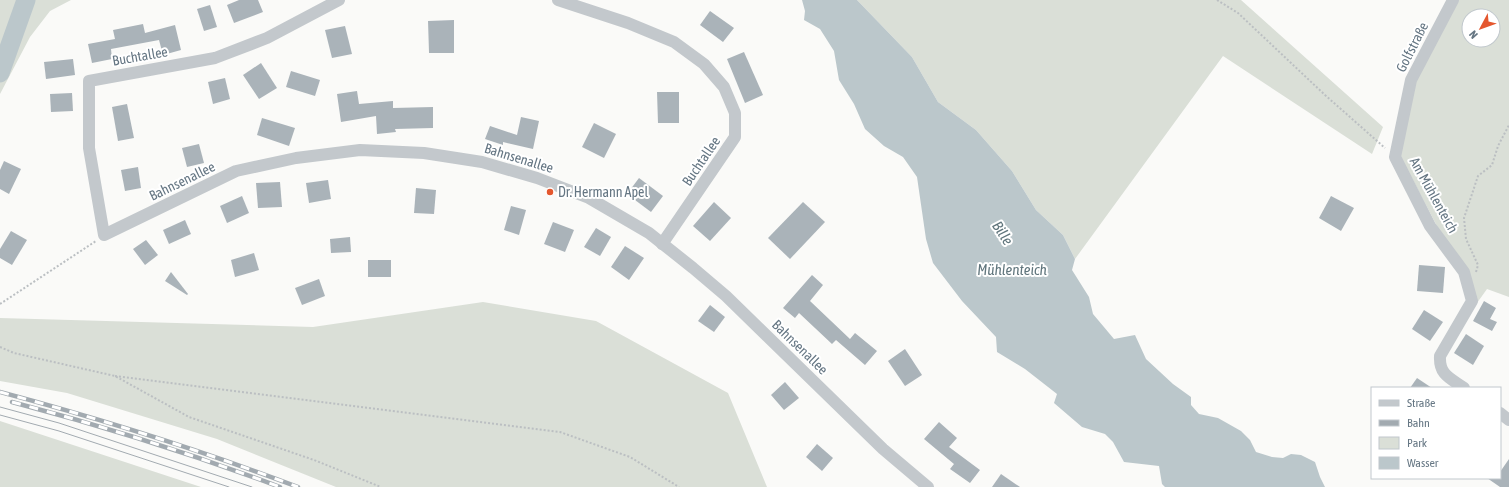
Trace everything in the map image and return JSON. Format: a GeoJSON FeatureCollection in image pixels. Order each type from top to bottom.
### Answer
{"type":"FeatureCollection","features":[{"type":"Feature","properties":{"kind":"street","name":"Buchtallee"},"geometry":{"type":"LineString","coordinates":[[104,235],[89,148],[89,81],[215,58],[267,38],[339,0]]}},
{"type":"Feature","properties":{"kind":"street","name":"Buchtallee"},"geometry":{"type":"LineString","coordinates":[[558,0],[628,22],[674,42],[704,64],[724,87],[735,113],[735,137],[662,244]]}},
{"type":"Feature","properties":{"kind":"street","name":"Golfstraße"},"geometry":{"type":"LineString","coordinates":[[1395,157],[1411,80],[1453,0]]}},
{"type":"Feature","properties":{"kind":"street","name":"Bahnsenallee"},"geometry":{"type":"LineString","coordinates":[[104,235],[236,171],[296,158],[360,150],[424,153],[482,162],[537,178],[589,198],[649,233],[726,296],[883,449],[928,487]]}},
{"type":"Feature","properties":{"kind":"street","name":"Am Mühlenteich"},"geometry":{"type":"LineString","coordinates":[[1395,157],[1430,226],[1464,272],[1469,288],[1472,301],[1440,356],[1440,366],[1445,374],[1463,387]]}},
{"type":"Feature","properties":{"kind":"street"},"geometry":{"type":"LineString","coordinates":[[1501,414],[1509,420]]}},
{"type":"Feature","properties":{"kind":"path"},"geometry":{"type":"LineString","coordinates":[[1217,0],[1238,13],[1325,95],[1395,157]]}},
{"type":"Feature","properties":{"kind":"path"},"geometry":{"type":"LineString","coordinates":[[1469,288],[1478,265],[1466,239],[1464,218],[1478,176],[1492,165],[1498,146],[1509,126]]}},
{"type":"Feature","properties":{"kind":"path"},"geometry":{"type":"LineString","coordinates":[[0,304],[104,235]]}},
{"type":"Feature","properties":{"kind":"path"},"geometry":{"type":"LineString","coordinates":[[0,346],[14,353],[115,376],[560,432],[630,457],[679,487]]}},
{"type":"Feature","properties":{"kind":"path"},"geometry":{"type":"LineString","coordinates":[[115,376],[189,417],[314,460],[381,487]]}},
{"type":"Feature","properties":{"kind":"green space"},"geometry":{"type":"Polygon","coordinates":[[[0,0],[71,0],[50,11],[30,37],[0,94],[0,0]]]}},
{"type":"Feature","properties":{"kind":"green space"},"geometry":{"type":"Polygon","coordinates":[[[857,0],[1241,0],[1383,127],[1372,154],[1223,56],[1075,259],[1063,235],[1036,210],[1012,171],[976,130],[938,102],[912,57],[857,0]]]}},
{"type":"Feature","properties":{"kind":"green space"},"geometry":{"type":"Polygon","coordinates":[[[1459,0],[1509,0],[1509,297],[1487,289],[1477,303],[1400,155],[1416,81],[1459,0]]]}},
{"type":"Feature","properties":{"kind":"green space"},"geometry":{"type":"Polygon","coordinates":[[[483,302],[596,321],[728,393],[767,487],[336,487],[217,439],[67,393],[0,381],[0,318],[313,327],[483,302]]]}},
{"type":"Feature","properties":{"kind":"green space"},"geometry":{"type":"Polygon","coordinates":[[[0,421],[201,487],[0,487],[0,421]]]}},
{"type":"Feature","properties":{"kind":"water","name":"Mühlenteich"},"geometry":{"type":"Polygon","coordinates":[[[802,0],[857,0],[912,57],[938,102],[976,130],[1012,171],[1036,210],[1063,235],[1075,259],[1072,270],[1089,297],[1093,314],[1114,339],[1135,335],[1146,359],[1173,384],[1191,397],[1191,405],[1199,414],[1218,418],[1241,431],[1250,440],[1256,452],[1272,457],[1283,458],[1291,454],[1301,455],[1315,462],[1325,487],[1165,487],[1162,484],[1159,466],[1124,462],[1113,442],[1105,434],[1082,427],[1054,403],[1057,394],[1025,369],[997,352],[996,337],[962,301],[933,263],[926,239],[917,177],[903,157],[884,146],[865,129],[854,104],[839,80],[834,51],[820,29],[804,20],[805,11],[802,0]]]}},
{"type":"Feature","properties":{"kind":"building"},"geometry":{"type":"Polygon","coordinates":[[[239,0],[258,0],[263,12],[234,23],[227,5],[239,0]]]}},
{"type":"Feature","properties":{"kind":"building"},"geometry":{"type":"Polygon","coordinates":[[[210,5],[217,27],[204,31],[197,9],[210,5]]]}},
{"type":"Feature","properties":{"kind":"building"},"geometry":{"type":"Polygon","coordinates":[[[710,11],[734,28],[723,42],[700,25],[710,11]]]}},
{"type":"Feature","properties":{"kind":"building"},"geometry":{"type":"Polygon","coordinates":[[[454,20],[454,53],[429,53],[428,21],[454,20]]]}},
{"type":"Feature","properties":{"kind":"building"},"geometry":{"type":"Polygon","coordinates":[[[143,24],[145,33],[175,25],[181,50],[163,55],[159,40],[111,49],[112,59],[92,63],[88,44],[115,39],[113,30],[143,24]]]}},
{"type":"Feature","properties":{"kind":"building"},"geometry":{"type":"Polygon","coordinates":[[[345,26],[352,54],[332,58],[325,30],[345,26]]]}},
{"type":"Feature","properties":{"kind":"building"},"geometry":{"type":"Polygon","coordinates":[[[744,52],[763,95],[745,103],[727,59],[744,52]]]}},
{"type":"Feature","properties":{"kind":"building"},"geometry":{"type":"Polygon","coordinates":[[[73,59],[75,75],[46,79],[44,62],[73,59]]]}},
{"type":"Feature","properties":{"kind":"building"},"geometry":{"type":"Polygon","coordinates":[[[261,63],[277,88],[259,99],[243,75],[261,63]]]}},
{"type":"Feature","properties":{"kind":"building"},"geometry":{"type":"Polygon","coordinates":[[[291,71],[320,80],[315,96],[286,87],[291,71]]]}},
{"type":"Feature","properties":{"kind":"building"},"geometry":{"type":"Polygon","coordinates":[[[225,78],[230,99],[213,104],[208,82],[225,78]]]}},
{"type":"Feature","properties":{"kind":"building"},"geometry":{"type":"Polygon","coordinates":[[[357,91],[359,104],[393,101],[393,108],[433,107],[433,128],[395,129],[396,132],[377,134],[376,116],[341,122],[337,94],[357,91]]]}},
{"type":"Feature","properties":{"kind":"building"},"geometry":{"type":"Polygon","coordinates":[[[657,92],[679,92],[679,123],[658,123],[657,92]]]}},
{"type":"Feature","properties":{"kind":"building"},"geometry":{"type":"Polygon","coordinates":[[[72,93],[73,111],[51,112],[50,94],[72,93]]]}},
{"type":"Feature","properties":{"kind":"building"},"geometry":{"type":"Polygon","coordinates":[[[127,104],[134,138],[118,141],[112,107],[127,104]]]}},
{"type":"Feature","properties":{"kind":"building"},"geometry":{"type":"Polygon","coordinates":[[[521,117],[539,121],[533,149],[503,142],[503,145],[485,139],[490,126],[517,135],[521,117]]]}},
{"type":"Feature","properties":{"kind":"building"},"geometry":{"type":"Polygon","coordinates":[[[262,118],[295,128],[289,146],[257,135],[262,118]]]}},
{"type":"Feature","properties":{"kind":"building"},"geometry":{"type":"Polygon","coordinates":[[[594,123],[616,134],[604,158],[582,147],[594,123]]]}},
{"type":"Feature","properties":{"kind":"building"},"geometry":{"type":"Polygon","coordinates":[[[199,144],[204,163],[187,167],[182,148],[199,144]]]}},
{"type":"Feature","properties":{"kind":"building"},"geometry":{"type":"Polygon","coordinates":[[[4,161],[21,169],[9,194],[0,189],[0,170],[4,161]]]}},
{"type":"Feature","properties":{"kind":"building"},"geometry":{"type":"Polygon","coordinates":[[[138,167],[141,188],[125,191],[121,170],[138,167]]]}},
{"type":"Feature","properties":{"kind":"building"},"geometry":{"type":"Polygon","coordinates":[[[639,178],[663,196],[651,212],[627,194],[639,178]]]}},
{"type":"Feature","properties":{"kind":"building"},"geometry":{"type":"Polygon","coordinates":[[[328,180],[331,199],[309,203],[306,183],[328,180]]]}},
{"type":"Feature","properties":{"kind":"building"},"geometry":{"type":"Polygon","coordinates":[[[280,182],[282,207],[258,208],[256,183],[280,182]]]}},
{"type":"Feature","properties":{"kind":"building"},"geometry":{"type":"Polygon","coordinates":[[[416,188],[436,190],[434,214],[414,213],[416,188]]]}},
{"type":"Feature","properties":{"kind":"building"},"geometry":{"type":"Polygon","coordinates":[[[242,196],[249,213],[227,223],[220,206],[242,196]]]}},
{"type":"Feature","properties":{"kind":"building"},"geometry":{"type":"Polygon","coordinates":[[[1331,196],[1354,208],[1341,231],[1319,218],[1331,196]]]}},
{"type":"Feature","properties":{"kind":"building"},"geometry":{"type":"Polygon","coordinates":[[[714,202],[731,218],[710,241],[693,226],[714,202]]]}},
{"type":"Feature","properties":{"kind":"building"},"geometry":{"type":"Polygon","coordinates":[[[803,202],[825,222],[790,259],[768,238],[803,202]]]}},
{"type":"Feature","properties":{"kind":"building"},"geometry":{"type":"Polygon","coordinates":[[[511,206],[526,210],[519,235],[504,230],[511,206]]]}},
{"type":"Feature","properties":{"kind":"building"},"geometry":{"type":"Polygon","coordinates":[[[185,220],[191,234],[169,244],[163,230],[185,220]]]}},
{"type":"Feature","properties":{"kind":"building"},"geometry":{"type":"Polygon","coordinates":[[[553,222],[574,230],[565,252],[544,244],[553,222]]]}},
{"type":"Feature","properties":{"kind":"building"},"geometry":{"type":"Polygon","coordinates":[[[596,228],[611,237],[600,256],[584,247],[596,228]]]}},
{"type":"Feature","properties":{"kind":"building"},"geometry":{"type":"Polygon","coordinates":[[[11,231],[27,240],[12,265],[0,258],[0,249],[11,231]]]}},
{"type":"Feature","properties":{"kind":"building"},"geometry":{"type":"Polygon","coordinates":[[[350,237],[351,252],[331,253],[330,239],[350,237]]]}},
{"type":"Feature","properties":{"kind":"building"},"geometry":{"type":"Polygon","coordinates":[[[146,240],[158,255],[145,265],[133,249],[146,240]]]}},
{"type":"Feature","properties":{"kind":"building"},"geometry":{"type":"Polygon","coordinates":[[[625,246],[644,258],[629,280],[611,267],[625,246]]]}},
{"type":"Feature","properties":{"kind":"building"},"geometry":{"type":"Polygon","coordinates":[[[254,253],[259,270],[235,277],[231,260],[254,253]]]}},
{"type":"Feature","properties":{"kind":"building"},"geometry":{"type":"Polygon","coordinates":[[[368,260],[391,260],[391,277],[368,277],[368,260]]]}},
{"type":"Feature","properties":{"kind":"building"},"geometry":{"type":"Polygon","coordinates":[[[1419,265],[1445,267],[1443,293],[1417,291],[1419,265]]]}},
{"type":"Feature","properties":{"kind":"building"},"geometry":{"type":"Polygon","coordinates":[[[171,272],[188,294],[187,295],[165,281],[171,272]]]}},
{"type":"Feature","properties":{"kind":"building"},"geometry":{"type":"Polygon","coordinates":[[[812,275],[823,285],[810,301],[850,339],[855,333],[877,351],[865,365],[836,340],[832,344],[799,313],[795,318],[783,308],[812,275]]]}},
{"type":"Feature","properties":{"kind":"building"},"geometry":{"type":"Polygon","coordinates":[[[319,279],[325,296],[302,305],[295,288],[319,279]]]}},
{"type":"Feature","properties":{"kind":"building"},"geometry":{"type":"Polygon","coordinates":[[[1484,301],[1496,308],[1490,319],[1497,322],[1492,331],[1473,321],[1484,301]]]}},
{"type":"Feature","properties":{"kind":"building"},"geometry":{"type":"Polygon","coordinates":[[[710,305],[725,317],[714,332],[698,321],[710,305]]]}},
{"type":"Feature","properties":{"kind":"building"},"geometry":{"type":"Polygon","coordinates":[[[1424,310],[1443,322],[1430,341],[1412,329],[1424,310]]]}},
{"type":"Feature","properties":{"kind":"building"},"geometry":{"type":"Polygon","coordinates":[[[1466,334],[1484,346],[1473,365],[1454,353],[1466,334]]]}},
{"type":"Feature","properties":{"kind":"building"},"geometry":{"type":"Polygon","coordinates":[[[905,349],[922,375],[905,386],[888,361],[905,349]]]}},
{"type":"Feature","properties":{"kind":"building"},"geometry":{"type":"Polygon","coordinates":[[[1417,378],[1430,387],[1411,387],[1417,378]]]}},
{"type":"Feature","properties":{"kind":"building"},"geometry":{"type":"Polygon","coordinates":[[[785,382],[799,398],[784,410],[771,395],[785,382]]]}},
{"type":"Feature","properties":{"kind":"building"},"geometry":{"type":"Polygon","coordinates":[[[939,422],[957,438],[949,447],[980,470],[970,483],[950,469],[954,464],[924,439],[939,422]]]}},
{"type":"Feature","properties":{"kind":"building"},"geometry":{"type":"Polygon","coordinates":[[[817,444],[833,458],[822,471],[806,457],[817,444]]]}},
{"type":"Feature","properties":{"kind":"building"},"geometry":{"type":"Polygon","coordinates":[[[1509,459],[1509,487],[1500,487],[1488,479],[1501,479],[1501,471],[1509,459]]]}},
{"type":"Feature","properties":{"kind":"building"},"geometry":{"type":"Polygon","coordinates":[[[1001,474],[1020,487],[992,487],[1001,474]]]}},
{"type":"Feature","properties":{"kind":"waterway","name":"Bille"},"geometry":{"type":"LineString","coordinates":[[0,73],[26,0]]}},
{"type":"Feature","properties":{"kind":"tram line"},"geometry":{"type":"LineString","coordinates":[[0,407],[59,423],[252,487]]}},
{"type":"Feature","properties":{"kind":"tram line"},"geometry":{"type":"LineString","coordinates":[[0,415],[59,431],[229,487]]}},
{"type":"Feature","properties":{"kind":"railway"},"geometry":{"type":"LineString","coordinates":[[0,392],[150,436],[224,460],[298,487]]}},
{"type":"Feature","properties":{"kind":"railway"},"geometry":{"type":"LineString","coordinates":[[12,402],[147,441],[280,487]]}},
{"type":"Feature","properties":{"kind":"place","name":"Dr. Hermann Apel"},"geometry":{"type":"Point","coordinates":[550,192]}}]}
